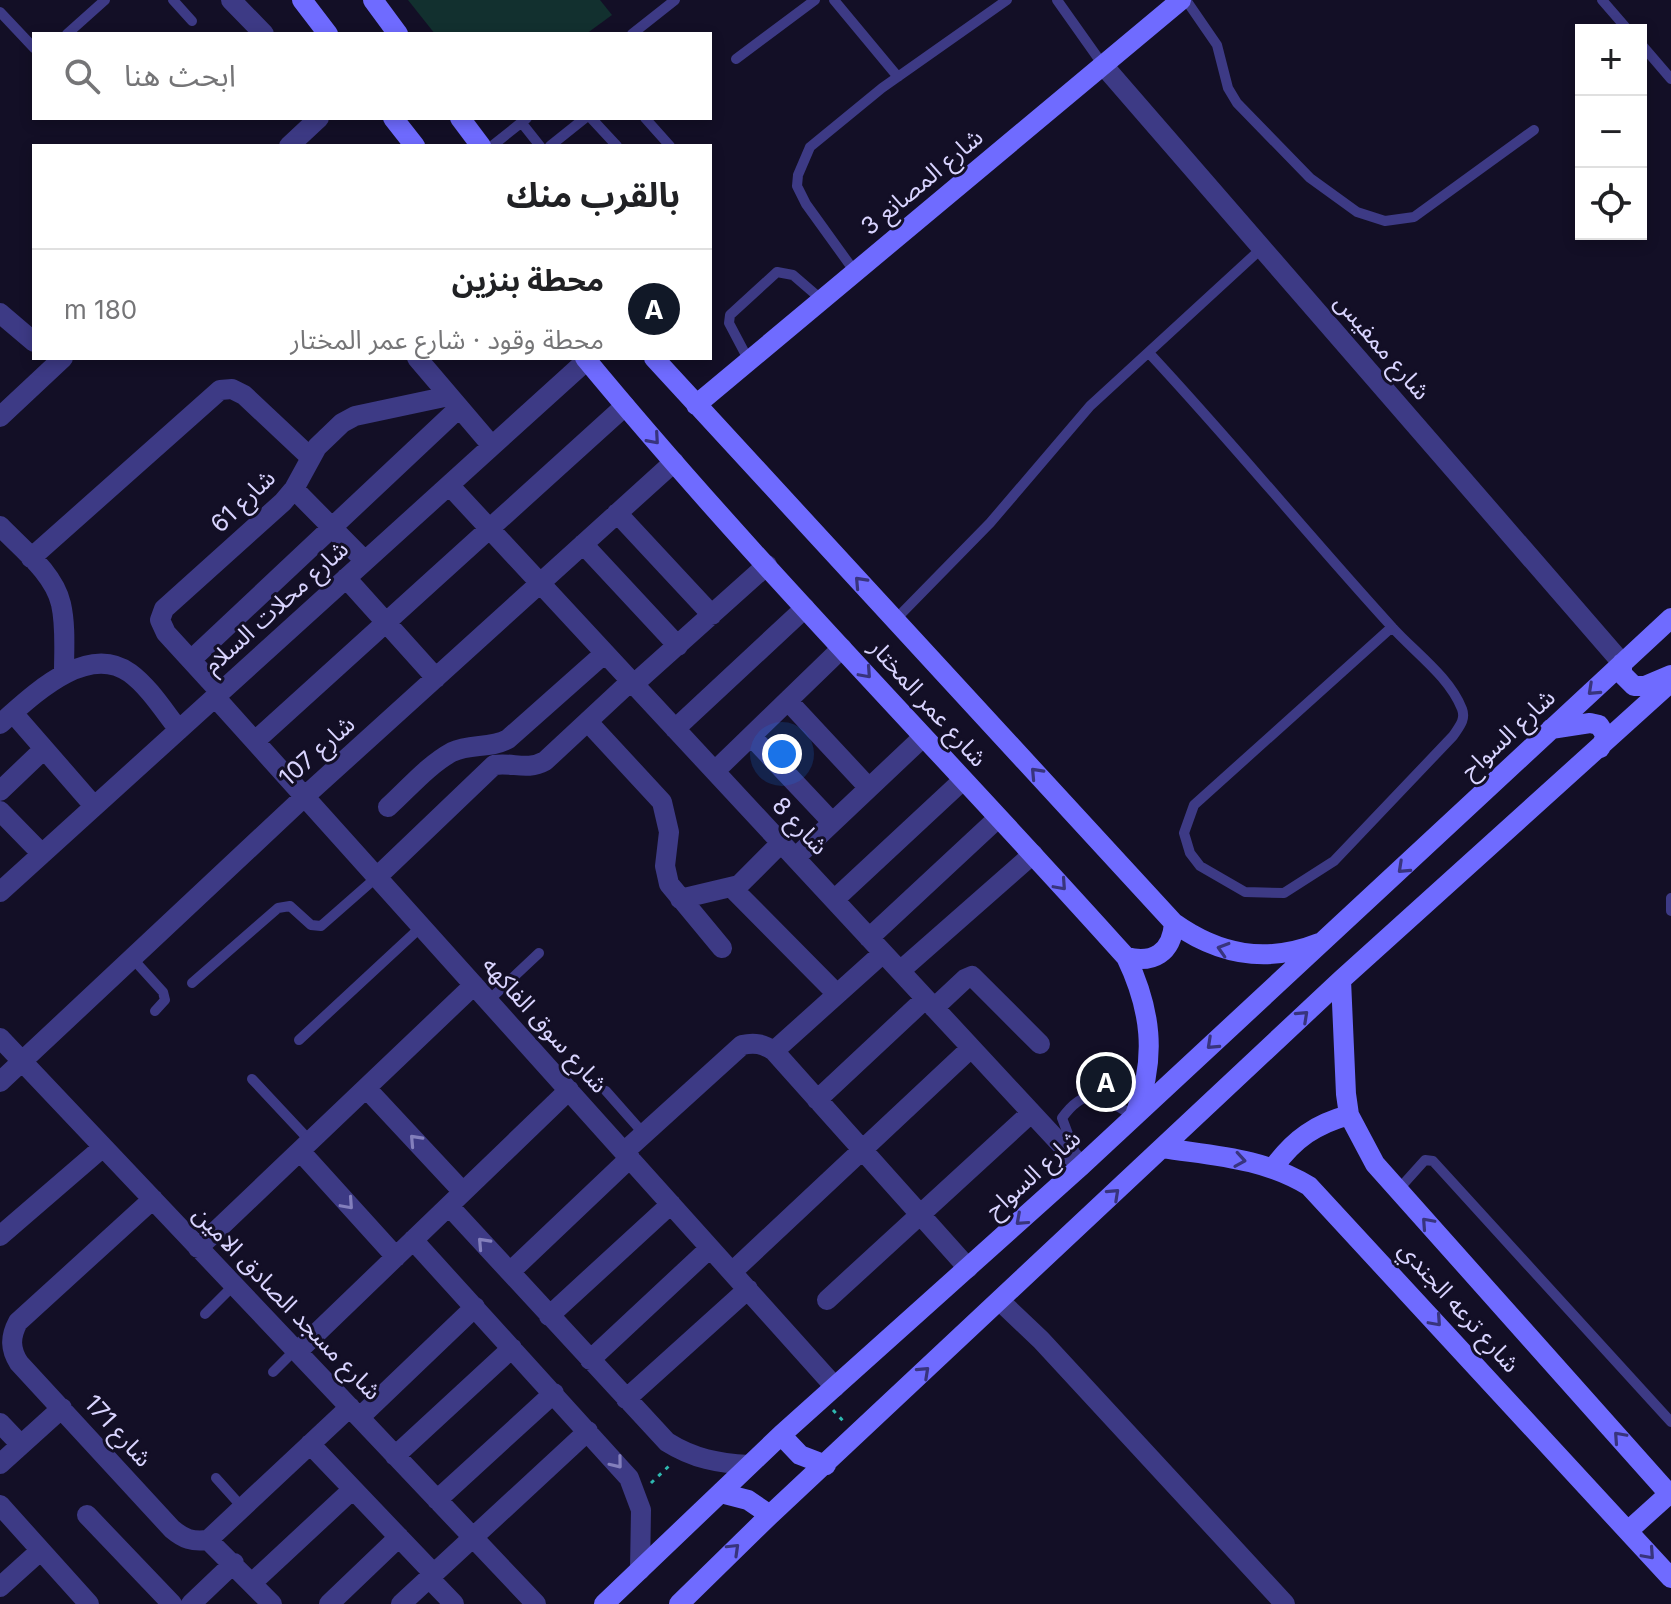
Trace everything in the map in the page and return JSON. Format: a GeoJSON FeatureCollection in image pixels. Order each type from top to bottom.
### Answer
{"type":"FeatureCollection","features":[{"type":"Feature","properties":{"kind":"main road"},"geometry":{"type":"LineString","coordinates":[[302,0],[326,32]]}},
{"type":"Feature","properties":{"kind":"main road"},"geometry":{"type":"LineString","coordinates":[[373,0],[397,32]]}},
{"type":"Feature","properties":{"kind":"main road","name":"شارع المصانع 3"},"geometry":{"type":"LineString","coordinates":[[696,405],[1184,0]]}},
{"type":"Feature","properties":{"kind":"main road"},"geometry":{"type":"LineString","coordinates":[[395,120],[413,144]]}},
{"type":"Feature","properties":{"kind":"main road"},"geometry":{"type":"LineString","coordinates":[[462,120],[480,144]]}},
{"type":"Feature","properties":{"kind":"main road","name":"شارع عمر المختار"},"geometry":{"type":"LineString","coordinates":[[587,360],[805,608],[1126,957],[1146,1008],[1150,1036],[1144,1090],[1134,1116]]}},
{"type":"Feature","properties":{"kind":"main road","name":"شارع عمر المختار"},"geometry":{"type":"LineString","coordinates":[[656,360],[1174,923],[1196,938],[1221,949],[1247,955],[1288,953],[1326,940]]}},
{"type":"Feature","properties":{"kind":"main road","name":"شارع السواح"},"geometry":{"type":"LineString","coordinates":[[604,1604],[781,1435],[1081,1166],[1671,618]]}},
{"type":"Feature","properties":{"kind":"main road"},"geometry":{"type":"LineString","coordinates":[[1622,663],[1622,674],[1634,686],[1645,686],[1671,675]]}},
{"type":"Feature","properties":{"kind":"main road"},"geometry":{"type":"LineString","coordinates":[[679,1604],[1341,980],[1671,682]]}},
{"type":"Feature","properties":{"kind":"main road"},"geometry":{"type":"LineString","coordinates":[[1551,729],[1590,723],[1599,725],[1606,736],[1600,748]]}},
{"type":"Feature","properties":{"kind":"main road"},"geometry":{"type":"LineString","coordinates":[[1126,957],[1140,961],[1158,955],[1170,941],[1174,923]]}},
{"type":"Feature","properties":{"kind":"main road","name":"شارع ترعه الجندي"},"geometry":{"type":"LineString","coordinates":[[1341,980],[1349,1115],[1375,1164],[1670,1495]]}},
{"type":"Feature","properties":{"kind":"main road"},"geometry":{"type":"LineString","coordinates":[[1274,1167],[1298,1138],[1314,1128],[1349,1115]]}},
{"type":"Feature","properties":{"kind":"main road","name":"شارع ترعه الجندي"},"geometry":{"type":"LineString","coordinates":[[1163,1148],[1274,1167],[1309,1186],[1671,1578]]}},
{"type":"Feature","properties":{"kind":"main road"},"geometry":{"type":"LineString","coordinates":[[781,1435],[800,1455],[826,1465]]}},
{"type":"Feature","properties":{"kind":"main road"},"geometry":{"type":"LineString","coordinates":[[721,1493],[748,1500],[770,1515]]}},
{"type":"Feature","properties":{"kind":"main road"},"geometry":{"type":"LineString","coordinates":[[1628,1531],[1670,1495]]}},
{"type":"Feature","properties":{"kind":"street"},"geometry":{"type":"LineString","coordinates":[[231,0],[262,32]]}},
{"type":"Feature","properties":{"kind":"street","name":"شارع ممفيس"},"geometry":{"type":"LineString","coordinates":[[1103,65],[1622,663]]}},
{"type":"Feature","properties":{"kind":"street"},"geometry":{"type":"LineString","coordinates":[[291,144],[317,120]]}},
{"type":"Feature","properties":{"kind":"street"},"geometry":{"type":"LineString","coordinates":[[0,313],[32,340]]}},
{"type":"Feature","properties":{"kind":"street"},"geometry":{"type":"LineString","coordinates":[[0,417],[57,360]]}},
{"type":"Feature","properties":{"kind":"street"},"geometry":{"type":"LineString","coordinates":[[419,360],[492,446]]}},
{"type":"Feature","properties":{"kind":"street","name":"شارع محلات السلام"},"geometry":{"type":"LineString","coordinates":[[0,892],[585,360]]}},
{"type":"Feature","properties":{"kind":"street"},"geometry":{"type":"LineString","coordinates":[[31,558],[220,390],[232,389],[244,395],[310,457]]}},
{"type":"Feature","properties":{"kind":"street"},"geometry":{"type":"LineString","coordinates":[[191,660],[333,527],[454,402]]}},
{"type":"Feature","properties":{"kind":"street","name":"شارع 61"},"geometry":{"type":"LineString","coordinates":[[218,695],[166,633],[160,620],[164,609],[283,502],[294,489],[310,457],[342,423],[355,416],[454,402]]}},
{"type":"Feature","properties":{"kind":"street"},"geometry":{"type":"LineString","coordinates":[[255,741],[625,406]]}},
{"type":"Feature","properties":{"kind":"street","name":"شارع 107"},"geometry":{"type":"LineString","coordinates":[[0,1082],[303,798],[674,462]]}},
{"type":"Feature","properties":{"kind":"street","name":"شارع 8"},"geometry":{"type":"LineString","coordinates":[[449,485],[1081,1166]]}},
{"type":"Feature","properties":{"kind":"street"},"geometry":{"type":"LineString","coordinates":[[294,489],[365,561]]}},
{"type":"Feature","properties":{"kind":"street"},"geometry":{"type":"LineString","coordinates":[[617,513],[712,615]]}},
{"type":"Feature","properties":{"kind":"street"},"geometry":{"type":"LineString","coordinates":[[0,526],[54,585],[61,603],[64,672]]}},
{"type":"Feature","properties":{"kind":"street"},"geometry":{"type":"LineString","coordinates":[[583,544],[678,646]]}},
{"type":"Feature","properties":{"kind":"street"},"geometry":{"type":"LineString","coordinates":[[378,876],[494,765],[508,763],[534,767],[545,761],[767,565]]}},
{"type":"Feature","properties":{"kind":"street"},"geometry":{"type":"LineString","coordinates":[[346,578],[436,678]]}},
{"type":"Feature","properties":{"kind":"street"},"geometry":{"type":"LineString","coordinates":[[675,729],[805,608]]}},
{"type":"Feature","properties":{"kind":"street"},"geometry":{"type":"LineString","coordinates":[[715,771],[842,648]]}},
{"type":"Feature","properties":{"kind":"street"},"geometry":{"type":"LineString","coordinates":[[388,807],[452,753],[468,747],[490,747],[508,739],[605,653]]}},
{"type":"Feature","properties":{"kind":"street"},"geometry":{"type":"LineString","coordinates":[[94,806],[44,749],[6,718],[64,672],[111,666],[127,671],[140,682],[179,730]]}},
{"type":"Feature","properties":{"kind":"street","name":"شارع سوق الفاكهه"},"geometry":{"type":"LineString","coordinates":[[218,695],[303,798],[378,876],[748,1289],[829,1393]]}},
{"type":"Feature","properties":{"kind":"street"},"geometry":{"type":"LineString","coordinates":[[788,701],[869,788]]}},
{"type":"Feature","properties":{"kind":"street"},"geometry":{"type":"LineString","coordinates":[[588,722],[662,802],[669,832],[665,866],[669,884],[722,948]]}},
{"type":"Feature","properties":{"kind":"street"},"geometry":{"type":"LineString","coordinates":[[751,736],[832,822]]}},
{"type":"Feature","properties":{"kind":"street"},"geometry":{"type":"LineString","coordinates":[[680,899],[732,888],[746,880],[832,822],[923,737]]}},
{"type":"Feature","properties":{"kind":"street"},"geometry":{"type":"LineString","coordinates":[[0,791],[44,749]]}},
{"type":"Feature","properties":{"kind":"street"},"geometry":{"type":"LineString","coordinates":[[834,900],[963,780]]}},
{"type":"Feature","properties":{"kind":"street"},"geometry":{"type":"LineString","coordinates":[[0,811],[42,854]]}},
{"type":"Feature","properties":{"kind":"street"},"geometry":{"type":"LineString","coordinates":[[774,1051],[837,994],[876,945],[998,818]]}},
{"type":"Feature","properties":{"kind":"street"},"geometry":{"type":"LineString","coordinates":[[900,971],[1033,854]]}},
{"type":"Feature","properties":{"kind":"street"},"geometry":{"type":"LineString","coordinates":[[732,888],[837,994]]}},
{"type":"Feature","properties":{"kind":"street"},"geometry":{"type":"LineString","coordinates":[[817,1100],[930,1003],[972,976],[1040,1044]]}},
{"type":"Feature","properties":{"kind":"street"},"geometry":{"type":"LineString","coordinates":[[198,1248],[366,1088],[481,993]]}},
{"type":"Feature","properties":{"kind":"street","name":"شارع مسجد الصادق الامين"},"geometry":{"type":"LineString","coordinates":[[0,1038],[536,1604]]}},
{"type":"Feature","properties":{"kind":"street"},"geometry":{"type":"LineString","coordinates":[[510,1272],[627,1155],[644,1134],[742,1045],[753,1043],[765,1045],[774,1051],[968,1268]]}},
{"type":"Feature","properties":{"kind":"street"},"geometry":{"type":"LineString","coordinates":[[732,1272],[971,1048]]}},
{"type":"Feature","properties":{"kind":"street"},"geometry":{"type":"LineString","coordinates":[[366,1088],[456,1199],[510,1272],[654,1429],[683,1452],[720,1463],[749,1465]]}},
{"type":"Feature","properties":{"kind":"street"},"geometry":{"type":"LineString","coordinates":[[296,1351],[569,1090]]}},
{"type":"Feature","properties":{"kind":"street"},"geometry":{"type":"LineString","coordinates":[[827,1300],[1031,1113]]}},
{"type":"Feature","properties":{"kind":"street"},"geometry":{"type":"LineString","coordinates":[[305,1146],[396,1257]]}},
{"type":"Feature","properties":{"kind":"street"},"geometry":{"type":"LineString","coordinates":[[0,1236],[102,1148]]}},
{"type":"Feature","properties":{"kind":"street","name":"شارع 171"},"geometry":{"type":"LineString","coordinates":[[153,1199],[18,1322],[11,1343],[19,1363],[172,1529],[183,1538],[195,1542],[208,1540]]}},
{"type":"Feature","properties":{"kind":"street"},"geometry":{"type":"LineString","coordinates":[[549,1316],[671,1204]]}},
{"type":"Feature","properties":{"kind":"street"},"geometry":{"type":"LineString","coordinates":[[413,1240],[629,1478],[637,1497],[642,1523],[640,1570]]}},
{"type":"Feature","properties":{"kind":"street"},"geometry":{"type":"LineString","coordinates":[[590,1360],[710,1248]]}},
{"type":"Feature","properties":{"kind":"street"},"geometry":{"type":"LineString","coordinates":[[626,1399],[748,1289]]}},
{"type":"Feature","properties":{"kind":"street"},"geometry":{"type":"LineString","coordinates":[[1000,1301],[1041,1340],[1285,1604]]}},
{"type":"Feature","properties":{"kind":"street"},"geometry":{"type":"LineString","coordinates":[[272,1604],[208,1540],[310,1444],[355,1412],[475,1307]]}},
{"type":"Feature","properties":{"kind":"street"},"geometry":{"type":"LineString","coordinates":[[395,1456],[512,1348]]}},
{"type":"Feature","properties":{"kind":"street"},"geometry":{"type":"LineString","coordinates":[[437,1500],[554,1393]]}},
{"type":"Feature","properties":{"kind":"street"},"geometry":{"type":"LineString","coordinates":[[0,1464],[62,1408]]}},
{"type":"Feature","properties":{"kind":"street"},"geometry":{"type":"LineString","coordinates":[[0,1423],[21,1445]]}},
{"type":"Feature","properties":{"kind":"street"},"geometry":{"type":"LineString","coordinates":[[401,1604],[588,1431]]}},
{"type":"Feature","properties":{"kind":"street"},"geometry":{"type":"LineString","coordinates":[[310,1444],[399,1537],[454,1604]]}},
{"type":"Feature","properties":{"kind":"street"},"geometry":{"type":"LineString","coordinates":[[252,1583],[353,1489]]}},
{"type":"Feature","properties":{"kind":"street"},"geometry":{"type":"LineString","coordinates":[[0,1505],[89,1604]]}},
{"type":"Feature","properties":{"kind":"street"},"geometry":{"type":"LineString","coordinates":[[87,1515],[172,1604]]}},
{"type":"Feature","properties":{"kind":"street"},"geometry":{"type":"LineString","coordinates":[[329,1604],[399,1537]]}},
{"type":"Feature","properties":{"kind":"street"},"geometry":{"type":"LineString","coordinates":[[12,1604],[0,1589],[40,1551]]}},
{"type":"Feature","properties":{"kind":"street"},"geometry":{"type":"LineString","coordinates":[[191,1604],[234,1563]]}},
{"type":"Feature","properties":{"kind":"lane"},"geometry":{"type":"LineString","coordinates":[[69,32],[105,0]]}},
{"type":"Feature","properties":{"kind":"lane"},"geometry":{"type":"LineString","coordinates":[[173,0],[192,21]]}},
{"type":"Feature","properties":{"kind":"lane"},"geometry":{"type":"LineString","coordinates":[[635,32],[675,0]]}},
{"type":"Feature","properties":{"kind":"lane"},"geometry":{"type":"LineString","coordinates":[[736,59],[815,0]]}},
{"type":"Feature","properties":{"kind":"lane"},"geometry":{"type":"LineString","coordinates":[[834,0],[898,77]]}},
{"type":"Feature","properties":{"kind":"lane"},"geometry":{"type":"LineString","coordinates":[[855,272],[806,204],[797,186],[798,175],[810,147],[898,77],[1007,0]]}},
{"type":"Feature","properties":{"kind":"lane"},"geometry":{"type":"LineString","coordinates":[[1057,0],[1103,65]]}},
{"type":"Feature","properties":{"kind":"lane"},"geometry":{"type":"LineString","coordinates":[[1184,0],[1217,45],[1228,88],[1237,103],[1310,178],[1357,212],[1385,221],[1414,217],[1534,130]]}},
{"type":"Feature","properties":{"kind":"lane"},"geometry":{"type":"LineString","coordinates":[[1602,0],[1623,24]]}},
{"type":"Feature","properties":{"kind":"lane"},"geometry":{"type":"LineString","coordinates":[[0,12],[32,46]]}},
{"type":"Feature","properties":{"kind":"lane"},"geometry":{"type":"LineString","coordinates":[[1647,51],[1671,79]]}},
{"type":"Feature","properties":{"kind":"lane"},"geometry":{"type":"LineString","coordinates":[[494,144],[524,120],[539,144]]}},
{"type":"Feature","properties":{"kind":"lane"},"geometry":{"type":"LineString","coordinates":[[556,144],[586,120]]}},
{"type":"Feature","properties":{"kind":"lane"},"geometry":{"type":"LineString","coordinates":[[590,120],[615,144]]}},
{"type":"Feature","properties":{"kind":"lane"},"geometry":{"type":"LineString","coordinates":[[647,120],[668,144]]}},
{"type":"Feature","properties":{"kind":"lane"},"geometry":{"type":"LineString","coordinates":[[895,620],[990,523],[1090,406],[1262,248]]}},
{"type":"Feature","properties":{"kind":"lane"},"geometry":{"type":"LineString","coordinates":[[749,361],[729,323],[730,315],[777,272],[793,275],[822,300]]}},
{"type":"Feature","properties":{"kind":"lane"},"geometry":{"type":"LineString","coordinates":[[1149,353],[1228,437],[1392,627],[1443,679],[1461,705],[1464,715],[1453,736],[1334,861],[1284,893],[1245,892],[1200,866],[1190,853],[1184,833],[1194,805],[1392,627]]}},
{"type":"Feature","properties":{"kind":"lane"},"geometry":{"type":"LineString","coordinates":[[192,983],[278,908],[290,906],[311,925],[321,926],[378,876]]}},
{"type":"Feature","properties":{"kind":"lane"},"geometry":{"type":"LineString","coordinates":[[1671,898],[1671,911]]}},
{"type":"Feature","properties":{"kind":"lane"},"geometry":{"type":"LineString","coordinates":[[299,1040],[422,926]]}},
{"type":"Feature","properties":{"kind":"lane"},"geometry":{"type":"LineString","coordinates":[[481,993],[539,953]]}},
{"type":"Feature","properties":{"kind":"lane"},"geometry":{"type":"LineString","coordinates":[[133,959],[163,992],[165,1000],[155,1011]]}},
{"type":"Feature","properties":{"kind":"lane"},"geometry":{"type":"LineString","coordinates":[[252,1079],[305,1146]]}},
{"type":"Feature","properties":{"kind":"lane"},"geometry":{"type":"LineString","coordinates":[[606,1091],[644,1134]]}},
{"type":"Feature","properties":{"kind":"lane"},"geometry":{"type":"LineString","coordinates":[[1081,1166],[1062,1121],[1063,1115],[1082,1097],[1090,1094],[1098,1096],[1134,1116]]}},
{"type":"Feature","properties":{"kind":"lane"},"geometry":{"type":"LineString","coordinates":[[1398,1190],[1425,1160],[1433,1161],[1671,1422]]}},
{"type":"Feature","properties":{"kind":"lane"},"geometry":{"type":"LineString","coordinates":[[205,1314],[234,1285]]}},
{"type":"Feature","properties":{"kind":"lane"},"geometry":{"type":"LineString","coordinates":[[273,1372],[296,1351]]}},
{"type":"Feature","properties":{"kind":"lane"},"geometry":{"type":"LineString","coordinates":[[216,1478],[242,1507]]}},
{"type":"Feature","properties":{"kind":"path"},"geometry":{"type":"LineString","coordinates":[[829,1393],[856,1436]]}},
{"type":"Feature","properties":{"kind":"path"},"geometry":{"type":"LineString","coordinates":[[637,1497],[683,1452]]}},
{"type":"Feature","properties":{"kind":"green space"},"geometry":{"type":"Polygon","coordinates":[[[408,0],[600,0],[612,15],[589,32],[433,32],[408,0]]]}},
{"type":"Feature","properties":{"kind":"place","name":"محطة بنزين"},"geometry":{"type":"Point","coordinates":[1106,1082]}}]}
